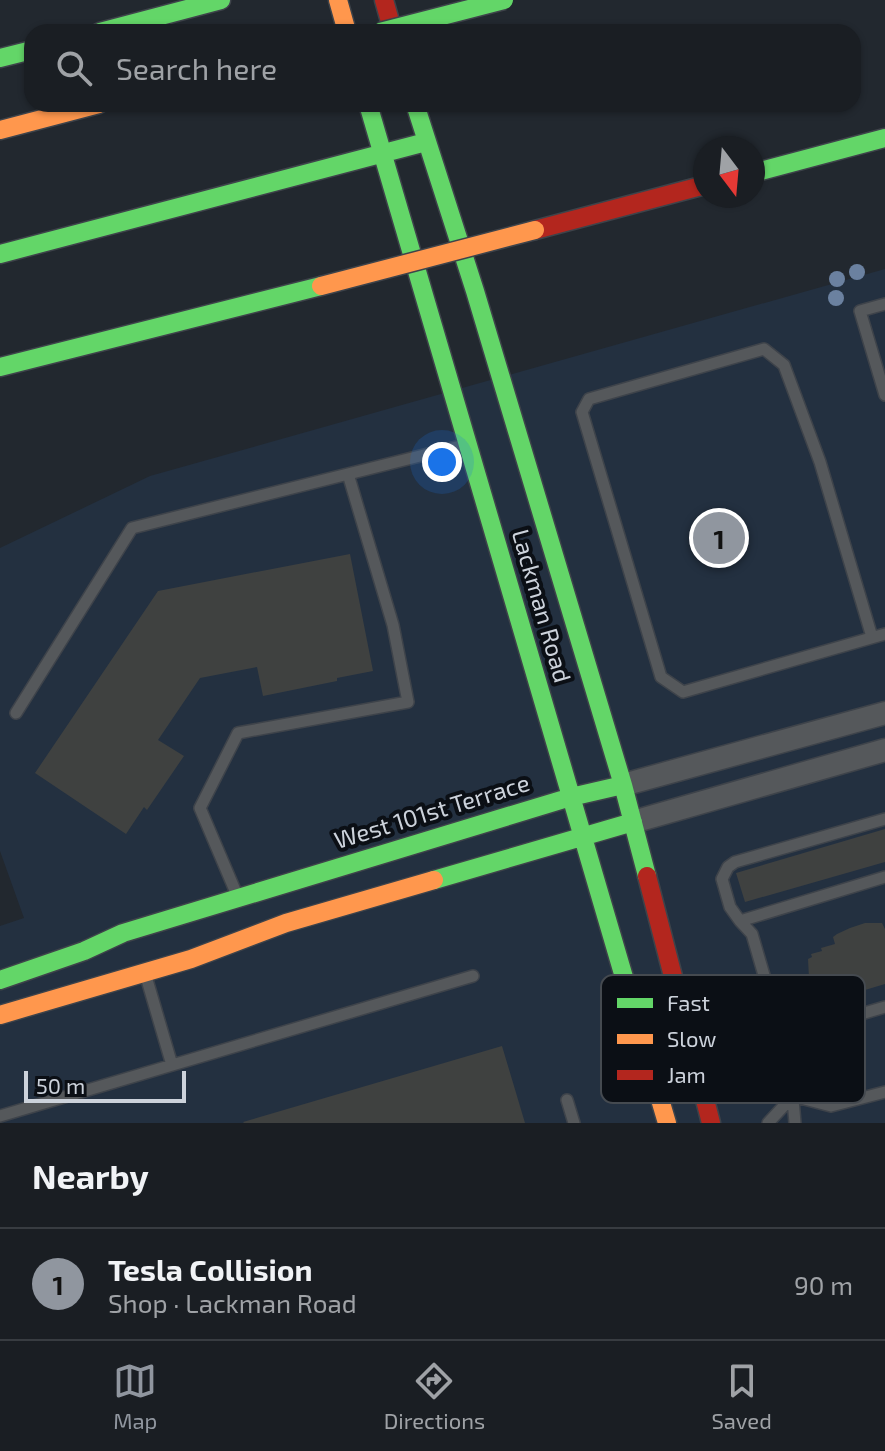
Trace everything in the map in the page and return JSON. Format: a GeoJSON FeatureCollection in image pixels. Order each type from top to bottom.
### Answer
{"type":"FeatureCollection","features":[{"type":"Feature","properties":{"kind":"main road"},"geometry":{"type":"LineString","coordinates":[[130,24],[221,0]]}},
{"type":"Feature","properties":{"kind":"main road"},"geometry":{"type":"LineString","coordinates":[[338,0],[345,24]]}},
{"type":"Feature","properties":{"kind":"main road"},"geometry":{"type":"LineString","coordinates":[[384,0],[391,24]]}},
{"type":"Feature","properties":{"kind":"main road"},"geometry":{"type":"LineString","coordinates":[[411,24],[504,0]]}},
{"type":"Feature","properties":{"kind":"main road"},"geometry":{"type":"LineString","coordinates":[[0,58],[24,52]]}},
{"type":"Feature","properties":{"kind":"main road"},"geometry":{"type":"LineString","coordinates":[[0,130],[69,112]]}},
{"type":"Feature","properties":{"kind":"main road","name":"Lackman Road"},"geometry":{"type":"LineString","coordinates":[[370,112],[624,975]]}},
{"type":"Feature","properties":{"kind":"main road","name":"Lackman Road"},"geometry":{"type":"LineString","coordinates":[[417,112],[475,291],[623,785],[673,975]]}},
{"type":"Feature","properties":{"kind":"main road"},"geometry":{"type":"LineString","coordinates":[[765,170],[885,138]]}},
{"type":"Feature","properties":{"kind":"main road"},"geometry":{"type":"LineString","coordinates":[[0,254],[426,142]]}},
{"type":"Feature","properties":{"kind":"main road"},"geometry":{"type":"LineString","coordinates":[[0,367],[693,188]]}},
{"type":"Feature","properties":{"kind":"main road"},"geometry":{"type":"LineString","coordinates":[[0,379],[26,361]]}},
{"type":"Feature","properties":{"kind":"main road"},"geometry":{"type":"LineString","coordinates":[[469,444],[489,442]]}},
{"type":"Feature","properties":{"kind":"main road"},"geometry":{"type":"LineString","coordinates":[[523,513],[532,543],[560,573]]}},
{"type":"Feature","properties":{"kind":"main road","name":"West 101st Terrace"},"geometry":{"type":"LineString","coordinates":[[0,980],[84,951],[123,933],[571,797],[623,785]]}},
{"type":"Feature","properties":{"kind":"main road"},"geometry":{"type":"LineString","coordinates":[[0,1015],[191,959],[286,923],[633,822]]}},
{"type":"Feature","properties":{"kind":"main road","name":"Lackman Road"},"geometry":{"type":"LineString","coordinates":[[661,1103],[667,1123]]}},
{"type":"Feature","properties":{"kind":"street","name":"West 101st Terrace"},"geometry":{"type":"LineString","coordinates":[[623,785],[885,713]]}},
{"type":"Feature","properties":{"kind":"street"},"geometry":{"type":"LineString","coordinates":[[633,822],[885,750]]}},
{"type":"Feature","properties":{"kind":"lane"},"geometry":{"type":"LineString","coordinates":[[885,304],[860,311],[885,395]]}},
{"type":"Feature","properties":{"kind":"lane"},"geometry":{"type":"LineString","coordinates":[[872,637],[820,462],[784,365],[764,349],[589,399],[582,412],[661,677],[683,692],[885,634]]}},
{"type":"Feature","properties":{"kind":"lane"},"geometry":{"type":"LineString","coordinates":[[16,713],[132,528],[469,444]]}},
{"type":"Feature","properties":{"kind":"lane"},"geometry":{"type":"LineString","coordinates":[[238,898],[200,808],[238,733],[408,702],[393,625],[348,474]]}},
{"type":"Feature","properties":{"kind":"lane"},"geometry":{"type":"LineString","coordinates":[[764,975],[752,934],[730,907],[722,879],[728,867],[735,862],[885,819]]}},
{"type":"Feature","properties":{"kind":"lane"},"geometry":{"type":"LineString","coordinates":[[740,921],[885,877]]}},
{"type":"Feature","properties":{"kind":"lane"},"geometry":{"type":"LineString","coordinates":[[145,973],[172,1065]]}},
{"type":"Feature","properties":{"kind":"lane"},"geometry":{"type":"LineString","coordinates":[[0,1116],[473,976]]}},
{"type":"Feature","properties":{"kind":"lane"},"geometry":{"type":"LineString","coordinates":[[865,1013],[885,1007]]}},
{"type":"Feature","properties":{"kind":"lane"},"geometry":{"type":"LineString","coordinates":[[865,1097],[885,1092]]}},
{"type":"Feature","properties":{"kind":"lane"},"geometry":{"type":"LineString","coordinates":[[567,1100],[574,1123]]}},
{"type":"Feature","properties":{"kind":"lane"},"geometry":{"type":"LineString","coordinates":[[768,1123],[787,1103]]}},
{"type":"Feature","properties":{"kind":"lane"},"geometry":{"type":"LineString","coordinates":[[794,1103],[795,1123]]}},
{"type":"Feature","properties":{"kind":"lane"},"geometry":{"type":"LineString","coordinates":[[820,1103],[831,1106],[843,1103]]}},
{"type":"Feature","properties":{"kind":"shaded area"},"geometry":{"type":"Polygon","coordinates":[[[885,269],[885,1123],[0,1123],[0,926],[24,918],[0,851],[0,548],[150,476],[885,269]]]}},
{"type":"Feature","properties":{"kind":"building"},"geometry":{"type":"Polygon","coordinates":[[[350,554],[373,671],[263,696],[257,667],[200,678],[158,740],[184,756],[147,810],[144,807],[126,834],[35,773],[158,591],[350,554]]]}},
{"type":"Feature","properties":{"kind":"building"},"geometry":{"type":"Polygon","coordinates":[[[885,829],[885,862],[745,902],[736,873],[885,829]]]}},
{"type":"Feature","properties":{"kind":"building"},"geometry":{"type":"Polygon","coordinates":[[[865,923],[882,923],[885,929],[885,984],[865,990],[865,975],[809,975],[808,959],[812,957],[811,954],[835,944],[833,937],[865,923]]]}},
{"type":"Feature","properties":{"kind":"building"},"geometry":{"type":"Polygon","coordinates":[[[502,1046],[525,1123],[243,1122],[502,1046]]]}},
{"type":"Feature","properties":{"kind":"traffic: fast"},"geometry":{"type":"LineString","coordinates":[[130,24],[221,0]]}},
{"type":"Feature","properties":{"kind":"traffic: fast"},"geometry":{"type":"LineString","coordinates":[[411,24],[504,0]]}},
{"type":"Feature","properties":{"kind":"traffic: fast"},"geometry":{"type":"LineString","coordinates":[[0,58],[24,52]]}},
{"type":"Feature","properties":{"kind":"traffic: fast"},"geometry":{"type":"LineString","coordinates":[[370,112],[623,975]]}},
{"type":"Feature","properties":{"kind":"traffic: fast"},"geometry":{"type":"LineString","coordinates":[[418,112],[475,291],[623,785],[647,876]]}},
{"type":"Feature","properties":{"kind":"traffic: fast"},"geometry":{"type":"LineString","coordinates":[[765,170],[885,138]]}},
{"type":"Feature","properties":{"kind":"traffic: fast"},"geometry":{"type":"LineString","coordinates":[[0,254],[426,142]]}},
{"type":"Feature","properties":{"kind":"traffic: fast"},"geometry":{"type":"LineString","coordinates":[[0,367],[321,286]]}},
{"type":"Feature","properties":{"kind":"traffic: fast"},"geometry":{"type":"LineString","coordinates":[[0,980],[84,951],[123,933],[571,797],[623,785]]}},
{"type":"Feature","properties":{"kind":"traffic: fast"},"geometry":{"type":"LineString","coordinates":[[434,880],[633,822]]}},
{"type":"Feature","properties":{"kind":"traffic: slow"},"geometry":{"type":"LineString","coordinates":[[338,0],[345,24]]}},
{"type":"Feature","properties":{"kind":"traffic: slow"},"geometry":{"type":"LineString","coordinates":[[0,130],[69,112]]}},
{"type":"Feature","properties":{"kind":"traffic: slow"},"geometry":{"type":"LineString","coordinates":[[321,286],[535,230]]}},
{"type":"Feature","properties":{"kind":"traffic: slow"},"geometry":{"type":"LineString","coordinates":[[0,1015],[191,959],[286,923],[434,880]]}},
{"type":"Feature","properties":{"kind":"traffic: slow"},"geometry":{"type":"LineString","coordinates":[[661,1103],[667,1123]]}},
{"type":"Feature","properties":{"kind":"traffic: jam"},"geometry":{"type":"LineString","coordinates":[[384,0],[391,24]]}},
{"type":"Feature","properties":{"kind":"traffic: jam"},"geometry":{"type":"LineString","coordinates":[[535,230],[693,188]]}},
{"type":"Feature","properties":{"kind":"traffic: jam"},"geometry":{"type":"LineString","coordinates":[[647,876],[673,975]]}},
{"type":"Feature","properties":{"kind":"traffic: jam"},"geometry":{"type":"LineString","coordinates":[[706,1103],[711,1123]]}},
{"type":"Feature","properties":{"kind":"place","name":"Tesla Collision"},"geometry":{"type":"Point","coordinates":[719,538]}}]}
